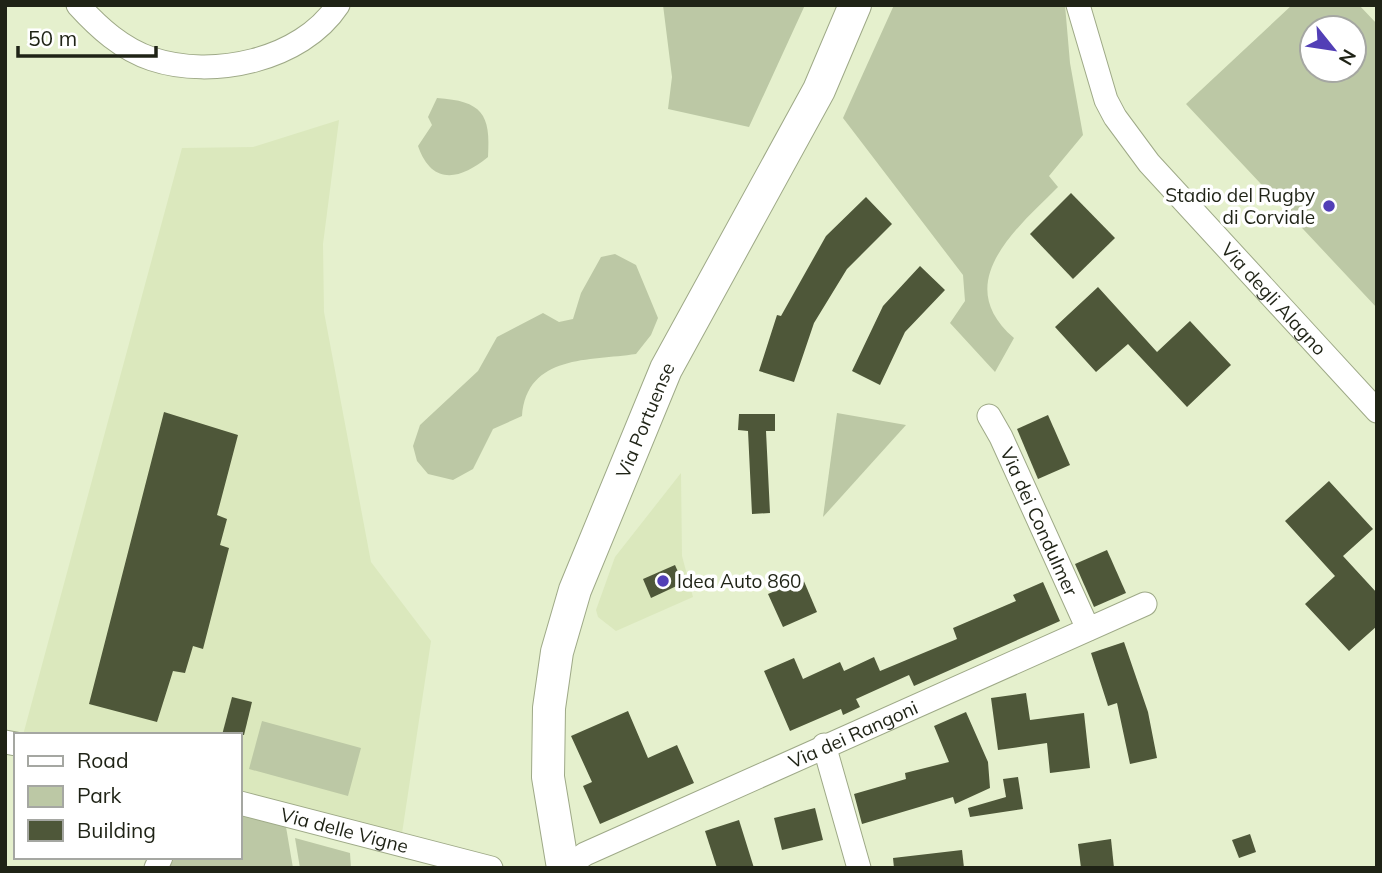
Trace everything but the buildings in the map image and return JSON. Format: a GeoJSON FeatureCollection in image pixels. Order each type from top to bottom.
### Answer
{"type":"FeatureCollection","features":[{"type":"Feature","properties":{"kind":"main road","name":"Via Portuense"},"geometry":{"type":"LineString","coordinates":[[564,868],[550,797],[548,737],[551,686],[567,614],[602,519],[666,369],[819,90],[855,5]]}},
{"type":"Feature","properties":{"kind":"street"},"geometry":{"type":"LineString","coordinates":[[78,5],[123,46],[151,59],[212,68],[247,62],[281,50],[303,38],[338,5]]}},
{"type":"Feature","properties":{"kind":"street","name":"Via degli Alagno"},"geometry":{"type":"LineString","coordinates":[[1078,5],[1106,100],[1122,127],[1149,163],[1377,411]]}},
{"type":"Feature","properties":{"kind":"street","name":"Via dei Condulmer"},"geometry":{"type":"LineString","coordinates":[[989,416],[1007,448],[1088,629]]}},
{"type":"Feature","properties":{"kind":"street","name":"Via dei Rangoni"},"geometry":{"type":"LineString","coordinates":[[564,868],[585,855],[824,745],[1145,604]]}},
{"type":"Feature","properties":{"kind":"street"},"geometry":{"type":"LineString","coordinates":[[824,745],[859,868]]}},
{"type":"Feature","properties":{"kind":"street","name":"Via delle Vigne"},"geometry":{"type":"LineString","coordinates":[[242,804],[491,868]]}},
{"type":"Feature","properties":{"kind":"shaded area"},"geometry":{"type":"Polygon","coordinates":[[[339,120],[323,244],[324,312],[371,562],[431,641],[401,840],[242,797],[242,733],[24,733],[182,148],[253,147],[339,120]]]}},
{"type":"Feature","properties":{"kind":"shaded area"},"geometry":{"type":"Polygon","coordinates":[[[681,473],[682,556],[693,597],[616,631],[598,617],[596,610],[615,557],[681,473]]]}},
{"type":"Feature","properties":{"kind":"green space"},"geometry":{"type":"Polygon","coordinates":[[[663,5],[805,5],[749,127],[668,109],[672,77],[663,5]]]}},
{"type":"Feature","properties":{"kind":"green space"},"geometry":{"type":"Polygon","coordinates":[[[894,5],[1065,5],[1070,63],[1083,135],[1049,176],[1058,187],[1024,221],[996,258],[989,277],[988,297],[996,317],[1014,338],[995,372],[950,323],[965,301],[963,275],[843,118],[894,5]]]}},
{"type":"Feature","properties":{"kind":"green space","name":"Stadio del Rugby di Corviale"},"geometry":{"type":"Polygon","coordinates":[[[1292,5],[1359,5],[1368,14],[1298,14],[1298,84],[1368,84],[1368,14],[1377,24],[1377,308],[1186,104],[1292,5]]]}},
{"type":"Feature","properties":{"kind":"green space"},"geometry":{"type":"Polygon","coordinates":[[[437,98],[464,102],[480,112],[485,120],[489,142],[488,157],[467,171],[448,175],[439,173],[424,159],[418,146],[432,125],[428,117],[437,98]]]}},
{"type":"Feature","properties":{"kind":"green space"},"geometry":{"type":"Polygon","coordinates":[[[615,254],[636,265],[658,318],[651,335],[636,354],[581,360],[548,371],[535,381],[526,396],[522,416],[493,429],[473,469],[453,480],[428,474],[417,461],[413,446],[420,425],[478,371],[497,337],[543,313],[559,322],[573,319],[581,293],[601,257],[615,254]]]}},
{"type":"Feature","properties":{"kind":"green space"},"geometry":{"type":"Polygon","coordinates":[[[837,413],[906,425],[823,517],[837,413]]]}},
{"type":"Feature","properties":{"kind":"green space"},"geometry":{"type":"Polygon","coordinates":[[[262,721],[361,748],[348,796],[249,769],[262,721]]]}},
{"type":"Feature","properties":{"kind":"green space"},"geometry":{"type":"Polygon","coordinates":[[[242,813],[286,827],[293,868],[169,868],[174,859],[242,859],[242,813]]]}},
{"type":"Feature","properties":{"kind":"green space"},"geometry":{"type":"Polygon","coordinates":[[[295,838],[350,853],[351,868],[300,868],[295,838]]]}},
{"type":"Feature","properties":{"kind":"place","name":"Stadio del Rugby di Corviale"},"geometry":{"type":"Point","coordinates":[1329,206]}},
{"type":"Feature","properties":{"kind":"place","name":"Idea Auto 860"},"geometry":{"type":"Point","coordinates":[663,581]}}]}
